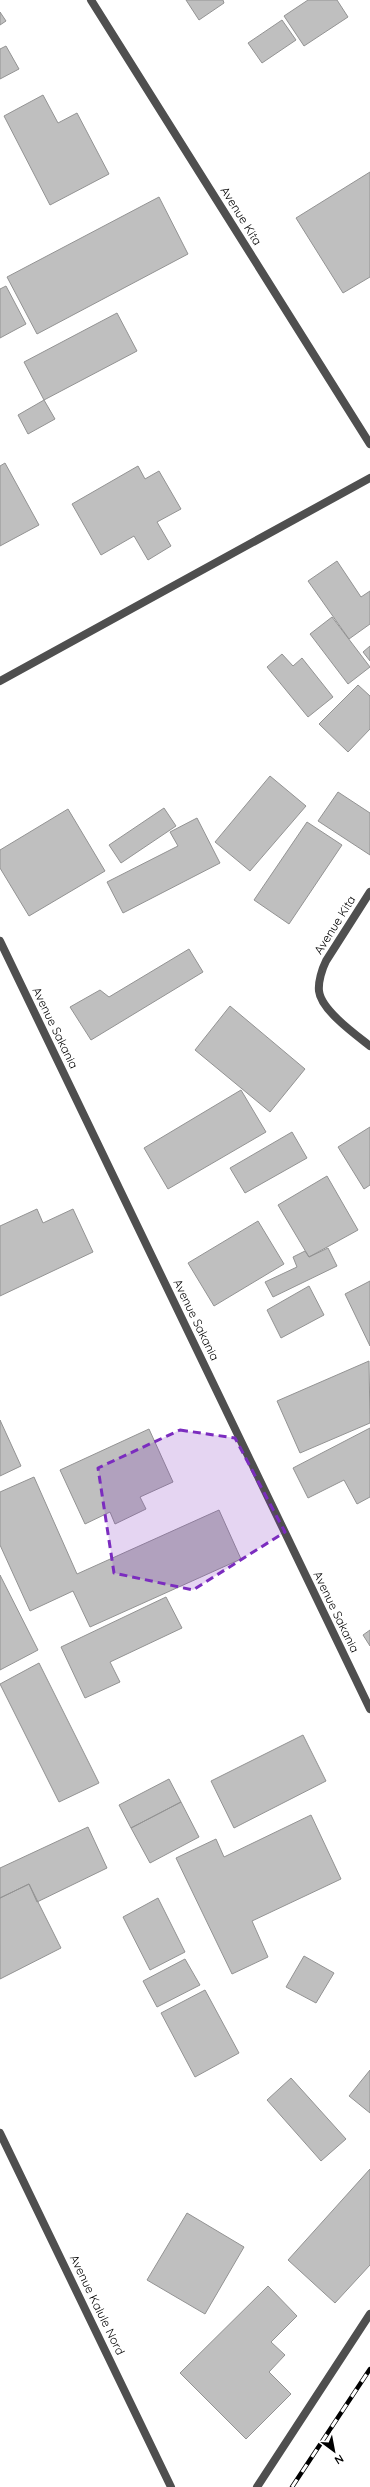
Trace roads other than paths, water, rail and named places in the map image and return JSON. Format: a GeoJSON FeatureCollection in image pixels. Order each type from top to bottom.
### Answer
{"type":"FeatureCollection","features":[{"type":"Feature","properties":{"kind":"street","name":"Avenue Kita"},"geometry":{"type":"LineString","coordinates":[[91,0],[370,444]]}},
{"type":"Feature","properties":{"kind":"street"},"geometry":{"type":"LineString","coordinates":[[0,681],[370,478]]}},
{"type":"Feature","properties":{"kind":"street","name":"Avenue Kita"},"geometry":{"type":"LineString","coordinates":[[370,892],[326,961],[322,971],[319,992],[332,1014],[370,1046]]}},
{"type":"Feature","properties":{"kind":"street","name":"Avenue Sakania"},"geometry":{"type":"LineString","coordinates":[[0,941],[370,1709]]}},
{"type":"Feature","properties":{"kind":"street","name":"Avenue Kalule Nord"},"geometry":{"type":"LineString","coordinates":[[0,2133],[172,2487]]}},
{"type":"Feature","properties":{"kind":"street"},"geometry":{"type":"LineString","coordinates":[[257,2487],[370,2314]]}},
{"type":"Feature","properties":{"kind":"railway"},"geometry":{"type":"LineString","coordinates":[[292,2487],[370,2369]]}}]}
